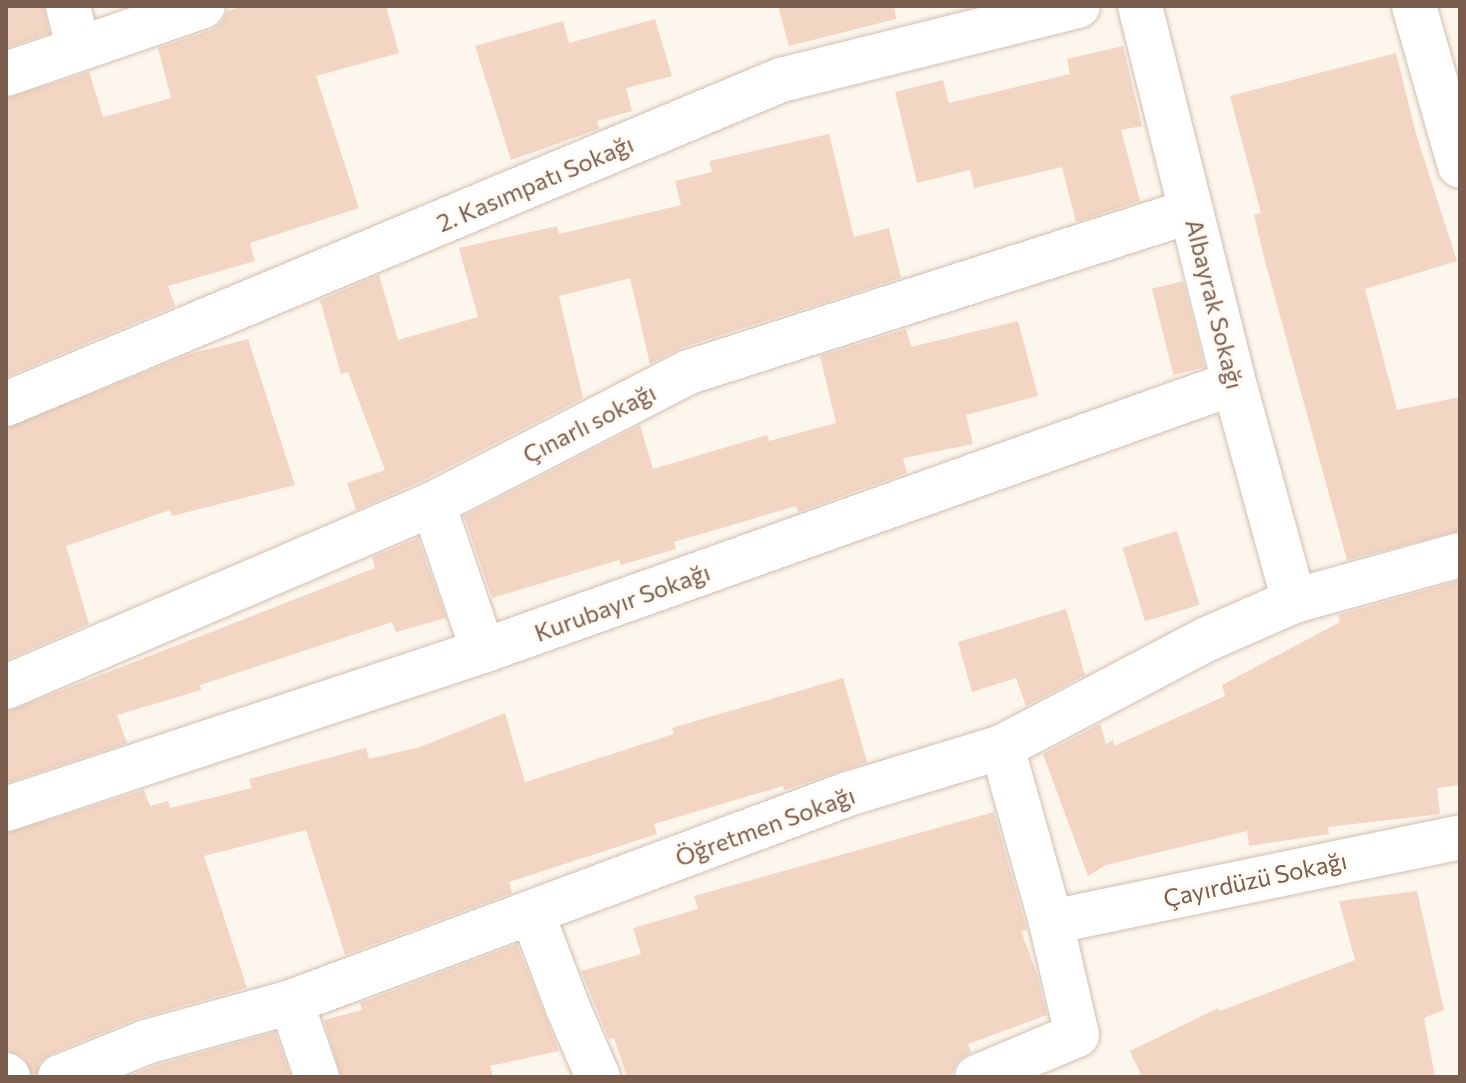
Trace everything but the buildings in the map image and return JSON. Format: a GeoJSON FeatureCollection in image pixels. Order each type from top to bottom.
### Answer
{"type":"FeatureCollection","features":[{"type":"Feature","properties":{"kind":"street"},"geometry":{"type":"LineString","coordinates":[[6,74],[73,26],[162,22],[203,6]]}},
{"type":"Feature","properties":{"kind":"street","name":"2. Kasımpatı Sokağı"},"geometry":{"type":"LineString","coordinates":[[6,404],[781,80],[1078,6]]}},
{"type":"Feature","properties":{"kind":"street","name":"Albayrak Sokağı"},"geometry":{"type":"LineString","coordinates":[[1140,6],[1234,383],[1294,601]]}},
{"type":"Feature","properties":{"kind":"street"},"geometry":{"type":"LineString","coordinates":[[1414,6],[1460,166]]}},
{"type":"Feature","properties":{"kind":"street","name":"Çınarlı sokağı"},"geometry":{"type":"LineString","coordinates":[[6,687],[433,504],[689,372],[1191,211]]}},
{"type":"Feature","properties":{"kind":"street","name":"Kurubayır Sokağı"},"geometry":{"type":"LineString","coordinates":[[6,809],[483,651],[1234,383]]}},
{"type":"Feature","properties":{"kind":"street"},"geometry":{"type":"LineString","coordinates":[[433,504],[483,651]]}},
{"type":"Feature","properties":{"kind":"street","name":"Öğretmen Sokağı"},"geometry":{"type":"LineString","coordinates":[[60,1077],[146,1042],[291,1002],[848,794],[1002,747],[1205,640],[1294,601],[1460,555]]}},
{"type":"Feature","properties":{"kind":"street"},"geometry":{"type":"LineString","coordinates":[[977,1077],[1077,1035],[1051,922],[1002,747]]}},
{"type":"Feature","properties":{"kind":"street","name":"Çayırdüzü Sokağı"},"geometry":{"type":"LineString","coordinates":[[1051,922],[1460,837]]}},
{"type":"Feature","properties":{"kind":"street"},"geometry":{"type":"LineString","coordinates":[[532,913],[598,1077]]}},
{"type":"Feature","properties":{"kind":"street"},"geometry":{"type":"LineString","coordinates":[[291,1002],[317,1077]]}}]}
